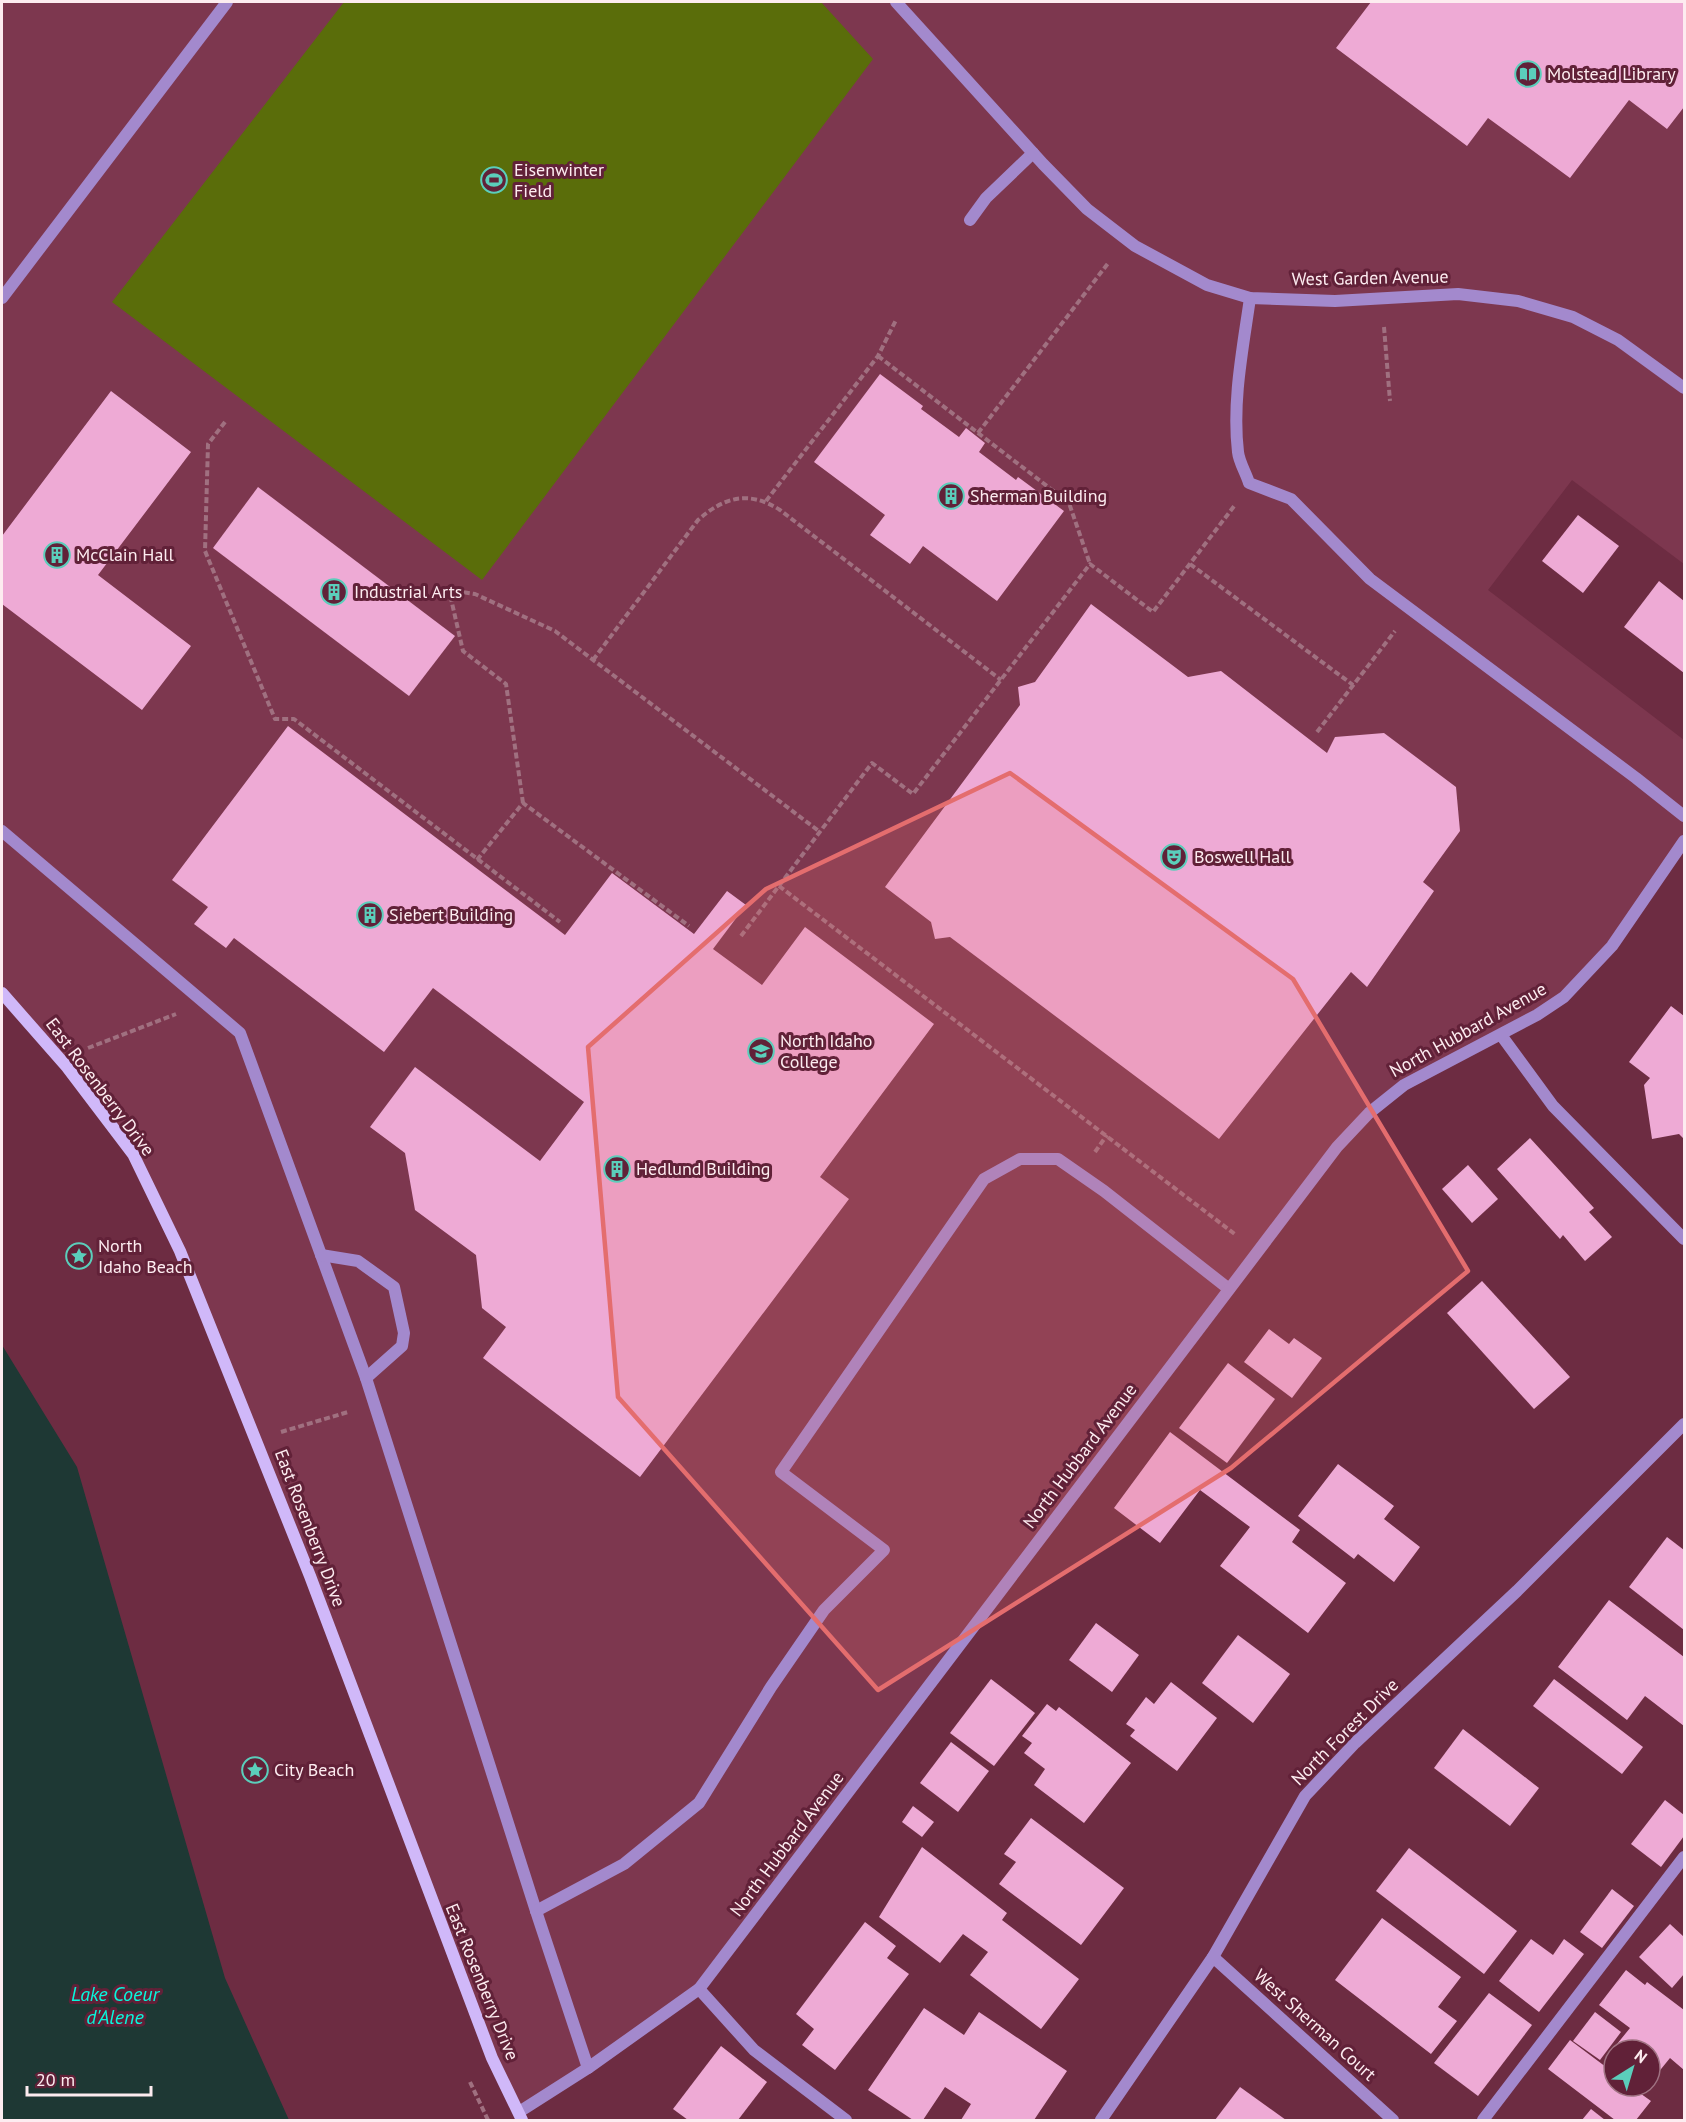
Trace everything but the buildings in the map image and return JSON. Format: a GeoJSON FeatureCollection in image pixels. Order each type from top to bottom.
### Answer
{"type":"FeatureCollection","features":[{"type":"Feature","properties":{"kind":"street"},"geometry":{"type":"LineString","coordinates":[[2,298],[227,2]]}},
{"type":"Feature","properties":{"kind":"street","name":"West Garden Avenue"},"geometry":{"type":"LineString","coordinates":[[896,2],[1087,209],[1158,260],[1207,285],[1250,298],[1335,301],[1458,294],[1518,301],[1573,317],[1618,340],[1684,388]]}},
{"type":"Feature","properties":{"kind":"street"},"geometry":{"type":"LineString","coordinates":[[970,220],[986,198],[1033,153]]}},
{"type":"Feature","properties":{"kind":"street"},"geometry":{"type":"LineString","coordinates":[[1250,298],[1239,378],[1237,419],[1238,454],[1249,483],[1291,499],[1370,579],[1684,816]]}},
{"type":"Feature","properties":{"kind":"street"},"geometry":{"type":"LineString","coordinates":[[2,831],[240,1032],[366,1378],[588,2068]]}},
{"type":"Feature","properties":{"kind":"street","name":"North Hubbard Avenue"},"geometry":{"type":"LineString","coordinates":[[521,2116],[699,1989],[1337,1147],[1369,1113],[1404,1085],[1501,1035],[1564,997],[1612,946],[1684,841]]}},
{"type":"Feature","properties":{"kind":"street","name":"East Rosenberry Drive"},"geometry":{"type":"LineString","coordinates":[[2,993],[67,1067],[133,1154],[180,1251],[310,1576],[492,2058],[521,2116]]}},
{"type":"Feature","properties":{"kind":"street"},"geometry":{"type":"LineString","coordinates":[[1501,1035],[1553,1106],[1684,1239]]}},
{"type":"Feature","properties":{"kind":"street"},"geometry":{"type":"LineString","coordinates":[[536,1911],[624,1864],[699,1803],[771,1687],[824,1610],[884,1550],[781,1472],[984,1179],[1020,1159],[1058,1160],[1104,1191],[1229,1289]]}},
{"type":"Feature","properties":{"kind":"street"},"geometry":{"type":"LineString","coordinates":[[321,1255],[358,1261],[394,1287],[404,1333],[402,1346],[366,1378]]}},
{"type":"Feature","properties":{"kind":"street","name":"North Forest Drive"},"geometry":{"type":"LineString","coordinates":[[1101,2121],[1213,1957],[1305,1796],[1355,1743],[1517,1592],[1684,1424]]}},
{"type":"Feature","properties":{"kind":"street"},"geometry":{"type":"LineString","coordinates":[[1483,2121],[1684,1857]]}},
{"type":"Feature","properties":{"kind":"street","name":"West Sherman Court"},"geometry":{"type":"LineString","coordinates":[[1213,1957],[1393,2121]]}},
{"type":"Feature","properties":{"kind":"street"},"geometry":{"type":"LineString","coordinates":[[699,1989],[754,2050],[846,2121]]}},
{"type":"Feature","properties":{"kind":"path"},"geometry":{"type":"LineString","coordinates":[[978,433],[1126,239]]}},
{"type":"Feature","properties":{"kind":"path"},"geometry":{"type":"LineString","coordinates":[[1382,299],[1390,401]]}},
{"type":"Feature","properties":{"kind":"path"},"geometry":{"type":"LineString","coordinates":[[766,501],[878,356],[896,320]]}},
{"type":"Feature","properties":{"kind":"path"},"geometry":{"type":"LineString","coordinates":[[878,356],[1069,503],[1090,564],[1153,612],[1249,483]]}},
{"type":"Feature","properties":{"kind":"path"},"geometry":{"type":"LineString","coordinates":[[225,422],[208,444],[204,551],[275,719],[294,718],[560,922]]}},
{"type":"Feature","properties":{"kind":"path"},"geometry":{"type":"LineString","coordinates":[[594,660],[698,520],[712,508],[731,500],[749,498],[766,501],[780,510],[1001,680]]}},
{"type":"Feature","properties":{"kind":"path"},"geometry":{"type":"LineString","coordinates":[[741,936],[872,763],[913,794],[1090,564]]}},
{"type":"Feature","properties":{"kind":"path"},"geometry":{"type":"LineString","coordinates":[[1190,564],[1353,685]]}},
{"type":"Feature","properties":{"kind":"path"},"geometry":{"type":"LineString","coordinates":[[689,926],[523,803],[506,684],[463,651],[449,590],[475,594],[555,630],[820,832]]}},
{"type":"Feature","properties":{"kind":"path"},"geometry":{"type":"LineString","coordinates":[[1317,732],[1411,610]]}},
{"type":"Feature","properties":{"kind":"path"},"geometry":{"type":"LineString","coordinates":[[477,860],[523,803]]}},
{"type":"Feature","properties":{"kind":"path"},"geometry":{"type":"LineString","coordinates":[[779,886],[1258,1252]]}},
{"type":"Feature","properties":{"kind":"path"},"geometry":{"type":"LineString","coordinates":[[92,1046],[205,1002]]}},
{"type":"Feature","properties":{"kind":"path"},"geometry":{"type":"LineString","coordinates":[[296,1428],[317,1421]]}},
{"type":"Feature","properties":{"kind":"highlighted area"},"geometry":{"type":"Polygon","coordinates":[[[1010,773],[1293,979],[1468,1271],[1231,1468],[878,1690],[618,1397],[588,1047],[766,889],[1010,773]]]}},
{"type":"Feature","properties":{"kind":"shaded area","name":"North Idaho College"},"geometry":{"type":"Polygon","coordinates":[[[2,2],[1684,2],[1684,564],[1572,480],[1488,590],[1684,740],[1684,841],[1612,946],[1564,997],[1369,1113],[699,1989],[519,2112],[310,1576],[133,1154],[2,993],[2,2]]]}},
{"type":"Feature","properties":{"kind":"green space","name":"Eisenwinter Field"},"geometry":{"type":"Polygon","coordinates":[[[344,2],[821,2],[873,59],[482,580],[112,302],[344,2]]]}},
{"type":"Feature","properties":{"kind":"water","name":"Lake Coeur d'Alene"},"geometry":{"type":"Polygon","coordinates":[[[2,1345],[77,1467],[225,1978],[289,2120],[2,2120],[2,1345]]]}},
{"type":"Feature","properties":{"kind":"place","name":"Molstead Library"},"geometry":{"type":"Point","coordinates":[1528,74]}},
{"type":"Feature","properties":{"kind":"place","name":"Eisenwinter Field"},"geometry":{"type":"Point","coordinates":[494,180]}},
{"type":"Feature","properties":{"kind":"place","name":"Sherman Building"},"geometry":{"type":"Point","coordinates":[951,496]}},
{"type":"Feature","properties":{"kind":"place","name":"McClain Hall"},"geometry":{"type":"Point","coordinates":[57,555]}},
{"type":"Feature","properties":{"kind":"place","name":"Industrial Arts"},"geometry":{"type":"Point","coordinates":[334,592]}},
{"type":"Feature","properties":{"kind":"place","name":"Boswell Hall"},"geometry":{"type":"Point","coordinates":[1174,857]}},
{"type":"Feature","properties":{"kind":"place","name":"Siebert Building"},"geometry":{"type":"Point","coordinates":[370,915]}},
{"type":"Feature","properties":{"kind":"place","name":"North Idaho College"},"geometry":{"type":"Point","coordinates":[761,1051]}},
{"type":"Feature","properties":{"kind":"place","name":"Hedlund Building"},"geometry":{"type":"Point","coordinates":[617,1169]}},
{"type":"Feature","properties":{"kind":"place","name":"North Idaho Beach"},"geometry":{"type":"Point","coordinates":[79,1256]}},
{"type":"Feature","properties":{"kind":"place","name":"City Beach"},"geometry":{"type":"Point","coordinates":[255,1770]}}]}
